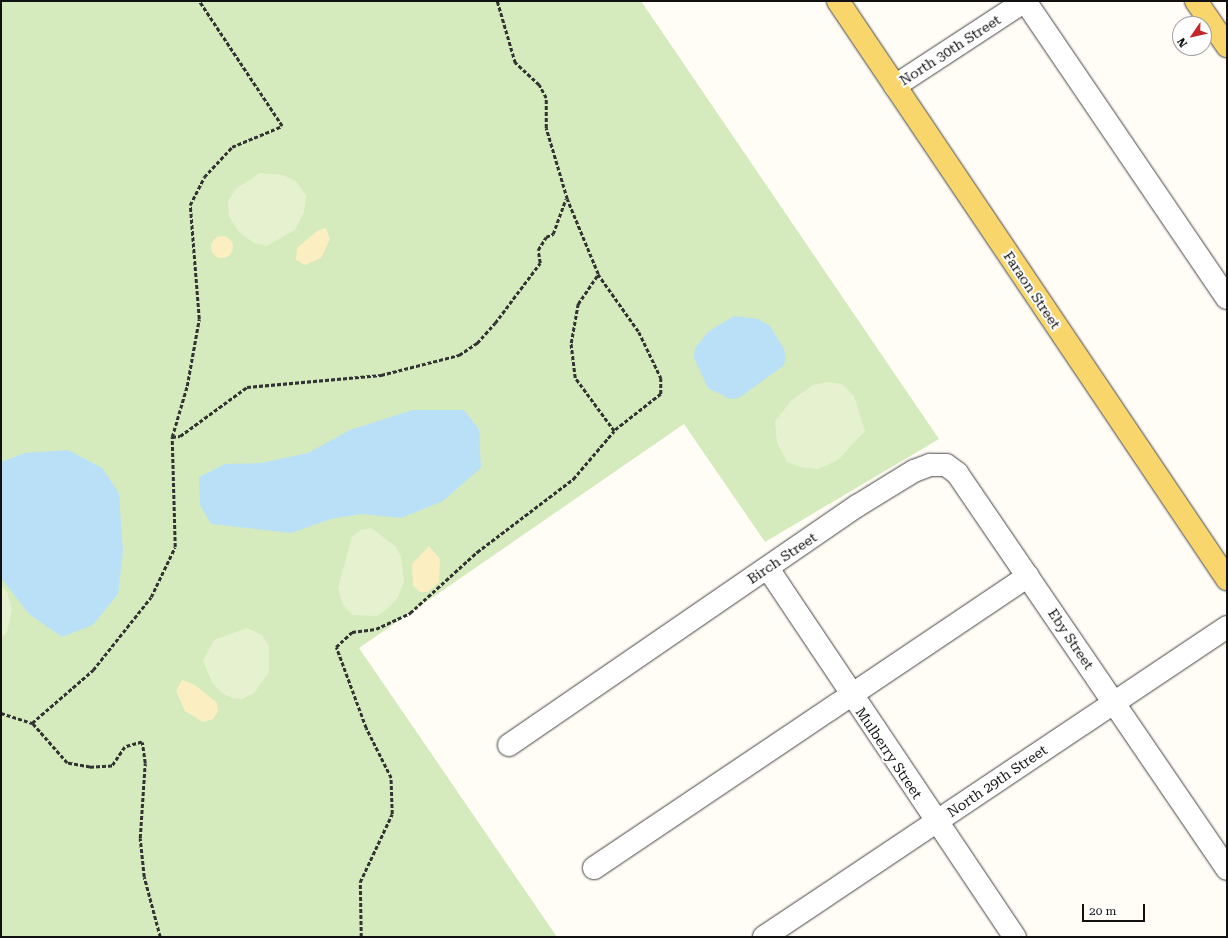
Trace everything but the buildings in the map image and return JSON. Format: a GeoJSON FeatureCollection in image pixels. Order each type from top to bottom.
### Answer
{"type":"FeatureCollection","features":[{"type":"Feature","properties":{"kind":"main road","name":"Faraon Street"},"geometry":{"type":"LineString","coordinates":[[838,1],[1227,579]]}},
{"type":"Feature","properties":{"kind":"main road"},"geometry":{"type":"LineString","coordinates":[[1196,1],[1227,46]]}},
{"type":"Feature","properties":{"kind":"street","name":"North 30th Street"},"geometry":{"type":"LineString","coordinates":[[895,86],[1025,1]]}},
{"type":"Feature","properties":{"kind":"street"},"geometry":{"type":"LineString","coordinates":[[1025,1],[1227,298]]}},
{"type":"Feature","properties":{"kind":"street","name":"Birch Street"},"geometry":{"type":"LineString","coordinates":[[509,745],[857,506],[930,465],[946,465],[957,473],[1028,576]]}},
{"type":"Feature","properties":{"kind":"street","name":"Mulberry Street"},"geometry":{"type":"LineString","coordinates":[[764,570],[773,576],[850,694],[1015,937]]}},
{"type":"Feature","properties":{"kind":"street"},"geometry":{"type":"LineString","coordinates":[[594,868],[850,694],[1028,576]]}},
{"type":"Feature","properties":{"kind":"street","name":"Eby Street"},"geometry":{"type":"LineString","coordinates":[[1028,576],[1227,869]]}},
{"type":"Feature","properties":{"kind":"street","name":"North 29th Street"},"geometry":{"type":"LineString","coordinates":[[766,936],[1227,627]]}},
{"type":"Feature","properties":{"kind":"path"},"geometry":{"type":"LineString","coordinates":[[32,723],[93,670],[151,596],[175,547],[172,437],[187,386],[198,319],[190,205],[204,177],[232,147],[282,126],[199,1]]}},
{"type":"Feature","properties":{"kind":"path"},"geometry":{"type":"LineString","coordinates":[[361,937],[360,882],[392,814],[391,778],[366,728],[336,647],[352,632],[376,629],[410,613],[477,552],[573,479],[614,431],[661,394],[661,378],[639,332],[598,274],[567,199],[546,128],[546,98],[539,85],[515,63],[497,1]]}},
{"type":"Feature","properties":{"kind":"path"},"geometry":{"type":"LineString","coordinates":[[172,437],[180,436],[247,388],[381,376],[459,355],[477,343],[495,323],[540,263],[538,250],[546,237],[553,234],[567,199]]}},
{"type":"Feature","properties":{"kind":"path"},"geometry":{"type":"LineString","coordinates":[[598,274],[578,304],[571,343],[575,378],[614,431]]}},
{"type":"Feature","properties":{"kind":"path"},"geometry":{"type":"LineString","coordinates":[[1,713],[32,723],[67,763],[90,767],[112,766],[125,747],[142,742],[145,763],[140,838],[144,876],[160,937]]}},
{"type":"Feature","properties":{"kind":"green space"},"geometry":{"type":"Polygon","coordinates":[[[1,1],[641,1],[939,439],[765,542],[684,424],[359,648],[557,937],[1,937],[1,1]]]}},
{"type":"Feature","properties":{"kind":"green space"},"geometry":{"type":"Polygon","coordinates":[[[260,173],[283,175],[296,181],[306,195],[304,212],[295,230],[267,246],[254,243],[239,232],[229,216],[228,201],[236,189],[260,173]]]}},
{"type":"Feature","properties":{"kind":"green space"},"geometry":{"type":"Polygon","coordinates":[[[827,382],[842,384],[854,396],[865,431],[838,460],[818,469],[800,467],[787,462],[777,442],[775,421],[792,400],[813,385],[827,382]]]}},
{"type":"Feature","properties":{"kind":"green space"},"geometry":{"type":"Polygon","coordinates":[[[371,528],[396,547],[401,557],[404,581],[398,597],[387,609],[377,616],[353,615],[343,605],[338,588],[352,537],[361,530],[371,528]]]}},
{"type":"Feature","properties":{"kind":"green space"},"geometry":{"type":"Polygon","coordinates":[[[1,585],[7,592],[12,610],[7,632],[1,638],[1,585]]]}},
{"type":"Feature","properties":{"kind":"green space"},"geometry":{"type":"Polygon","coordinates":[[[247,628],[262,635],[269,646],[269,672],[254,693],[242,699],[232,698],[222,693],[213,684],[203,661],[214,640],[247,628]]]}},
{"type":"Feature","properties":{"kind":"sand"},"geometry":{"type":"Polygon","coordinates":[[[326,228],[330,239],[321,258],[305,265],[296,260],[297,248],[317,231],[326,228]]]}},
{"type":"Feature","properties":{"kind":"sand"},"geometry":{"type":"Polygon","coordinates":[[[222,236],[230,239],[233,247],[230,255],[222,258],[214,255],[211,247],[214,239],[222,236]]]}},
{"type":"Feature","properties":{"kind":"sand"},"geometry":{"type":"Polygon","coordinates":[[[429,546],[440,559],[439,582],[428,592],[420,592],[413,586],[412,564],[429,546]]]}},
{"type":"Feature","properties":{"kind":"sand"},"geometry":{"type":"Polygon","coordinates":[[[182,680],[195,685],[217,703],[218,712],[213,719],[203,722],[185,711],[176,691],[182,680]]]}},
{"type":"Feature","properties":{"kind":"water"},"geometry":{"type":"Polygon","coordinates":[[[734,316],[758,319],[770,326],[784,349],[786,358],[783,366],[739,398],[730,399],[708,388],[694,358],[695,348],[708,332],[734,316]]]}},
{"type":"Feature","properties":{"kind":"water"},"geometry":{"type":"Polygon","coordinates":[[[412,410],[464,410],[479,429],[481,468],[443,501],[401,518],[362,514],[331,519],[291,533],[211,524],[200,505],[199,477],[225,464],[261,463],[308,453],[350,430],[412,410]]]}},
{"type":"Feature","properties":{"kind":"water"},"geometry":{"type":"Polygon","coordinates":[[[68,450],[102,468],[119,493],[123,552],[118,594],[93,625],[62,637],[29,614],[1,578],[1,462],[25,453],[68,450]]]}}]}
